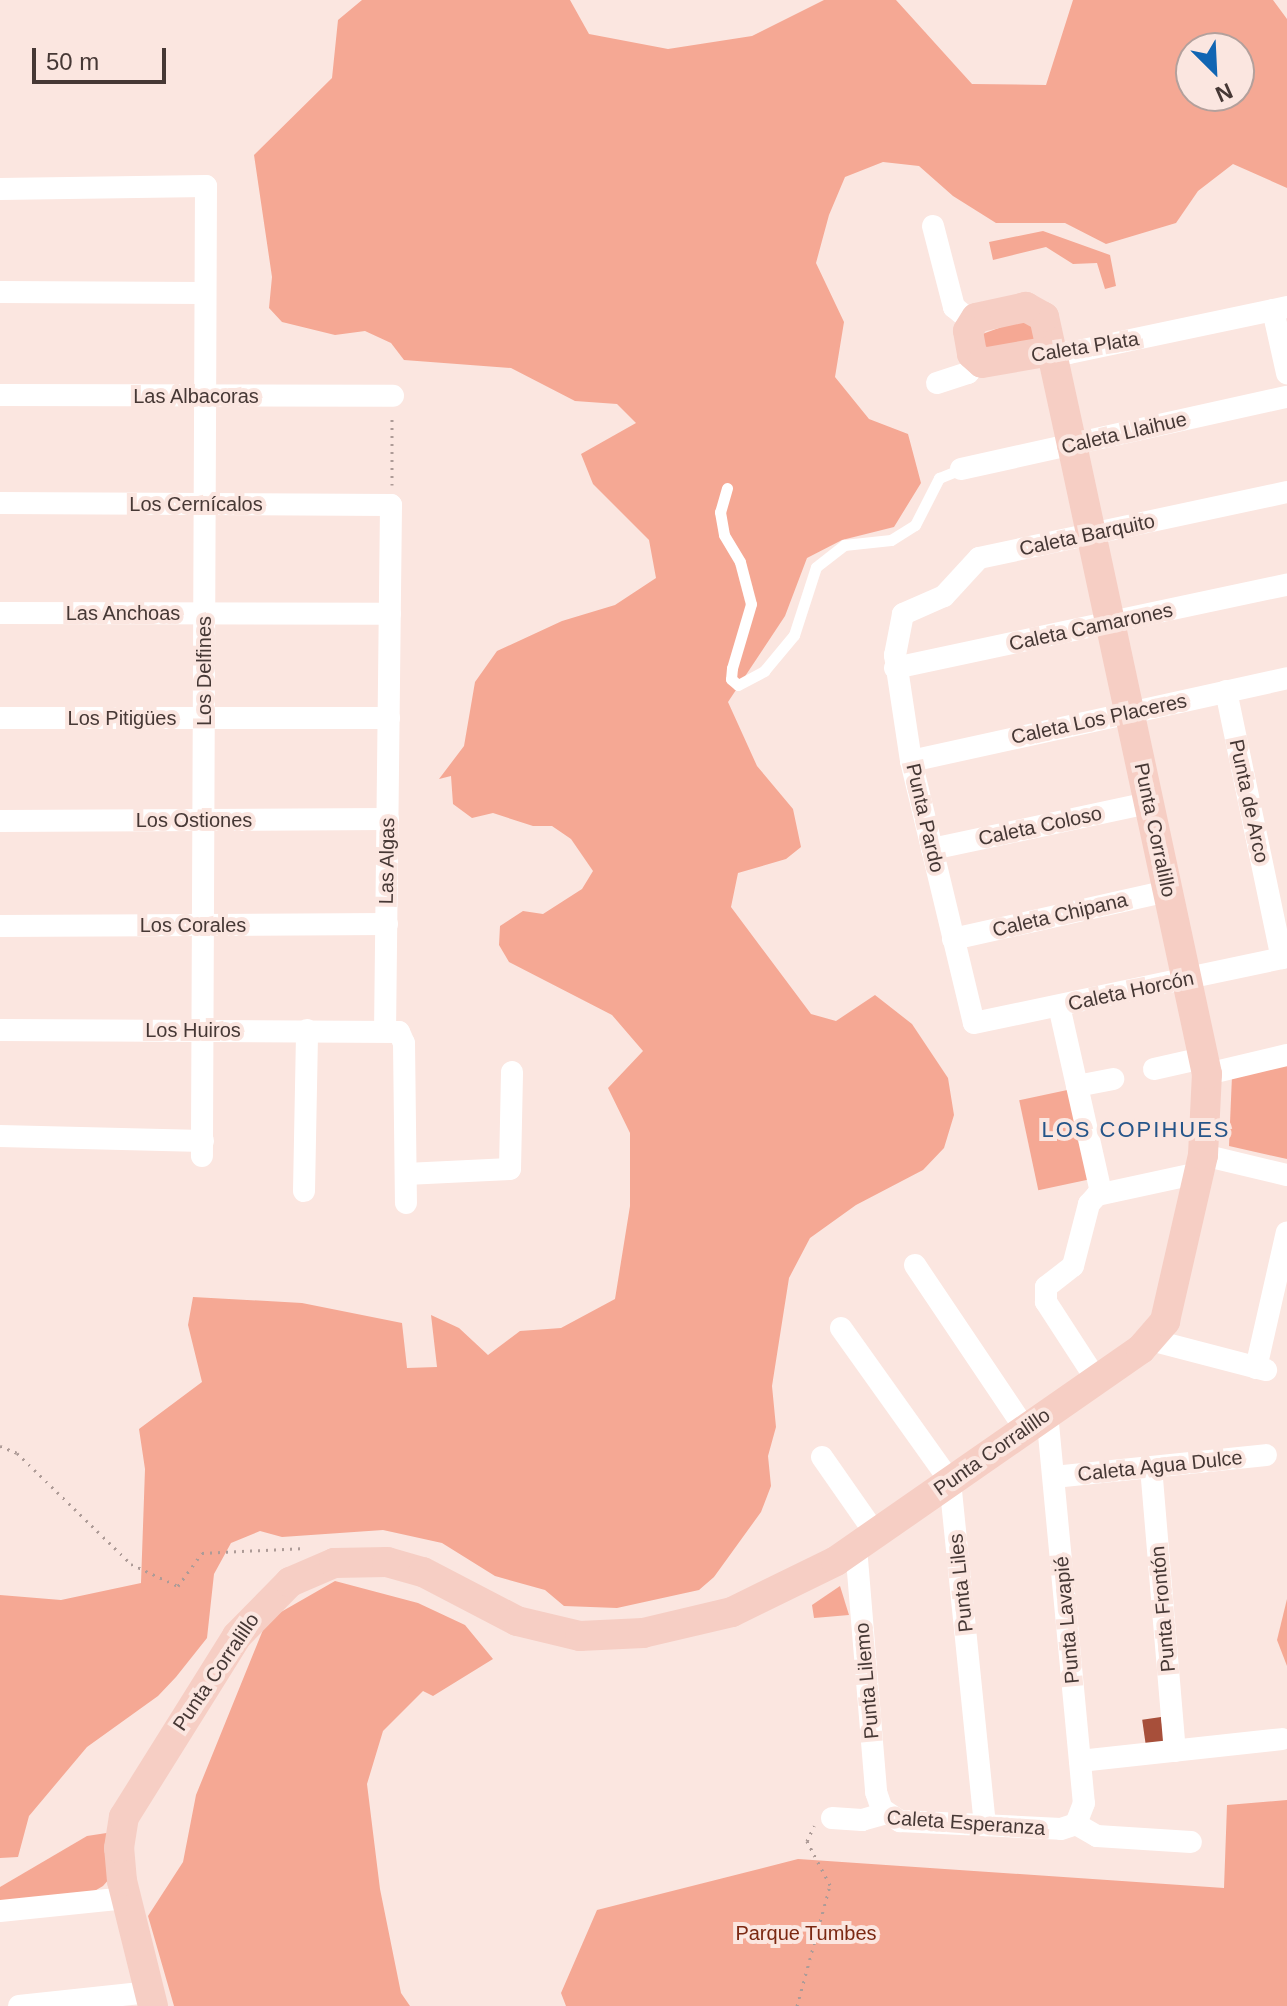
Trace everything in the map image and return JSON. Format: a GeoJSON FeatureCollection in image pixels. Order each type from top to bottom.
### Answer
{"type":"FeatureCollection","features":[{"type":"Feature","properties":{"kind":"street","name":"Los Delfines"},"geometry":{"type":"LineString","coordinates":[[0,189],[206,186],[202,1148],[0,1136]]}},
{"type":"Feature","properties":{"kind":"street"},"geometry":{"type":"LineString","coordinates":[[933,226],[954,307],[972,322],[968,335],[978,361]]}},
{"type":"Feature","properties":{"kind":"street"},"geometry":{"type":"LineString","coordinates":[[0,292],[205,293]]}},
{"type":"Feature","properties":{"kind":"street","name":"Punta Corralillo"},"geometry":{"type":"LineString","coordinates":[[152,1999],[126,1898],[119,1848],[130,1803],[249,1619],[303,1574],[349,1560],[387,1562],[423,1572],[525,1624],[603,1637],[652,1632],[732,1612],[789,1588],[866,1540],[1151,1340],[1169,1310],[1201,1164],[1205,1066],[1051,351],[1038,310],[1026,307],[972,322]]}},
{"type":"Feature","properties":{"kind":"street"},"geometry":{"type":"LineString","coordinates":[[1280,309],[1287,373]]}},
{"type":"Feature","properties":{"kind":"street","name":"Caleta Plata"},"geometry":{"type":"LineString","coordinates":[[937,383],[968,373],[978,361],[1051,351],[1069,353],[1280,309]]}},
{"type":"Feature","properties":{"kind":"street","name":"Las Albacoras"},"geometry":{"type":"LineString","coordinates":[[0,395],[393,396]]}},
{"type":"Feature","properties":{"kind":"street","name":"Caleta Llaihue"},"geometry":{"type":"LineString","coordinates":[[961,469],[1287,397]]}},
{"type":"Feature","properties":{"kind":"street","name":"Caleta Barquito"},"geometry":{"type":"LineString","coordinates":[[906,611],[944,596],[979,558],[1287,492]]}},
{"type":"Feature","properties":{"kind":"street","name":"Los Cernícalos"},"geometry":{"type":"LineString","coordinates":[[0,503],[391,505]]}},
{"type":"Feature","properties":{"kind":"street","name":"Las Algas"},"geometry":{"type":"LineString","coordinates":[[385,1030],[391,505]]}},
{"type":"Feature","properties":{"kind":"street","name":"Caleta Camarones"},"geometry":{"type":"LineString","coordinates":[[895,668],[1287,585]]}},
{"type":"Feature","properties":{"kind":"street","name":"Punta Pardo"},"geometry":{"type":"LineString","coordinates":[[906,611],[896,641],[895,668],[911,761],[974,1023]]}},
{"type":"Feature","properties":{"kind":"street","name":"Las Anchoas"},"geometry":{"type":"LineString","coordinates":[[0,613],[390,614]]}},
{"type":"Feature","properties":{"kind":"street","name":"Caleta Los Placeres"},"geometry":{"type":"LineString","coordinates":[[911,761],[1287,678]]}},
{"type":"Feature","properties":{"kind":"street","name":"Punta de Arco"},"geometry":{"type":"LineString","coordinates":[[1226,691],[1285,957]]}},
{"type":"Feature","properties":{"kind":"street","name":"Los Pitigües"},"geometry":{"type":"LineString","coordinates":[[0,718],[389,718]]}},
{"type":"Feature","properties":{"kind":"street","name":"Caleta Coloso"},"geometry":{"type":"LineString","coordinates":[[932,849],[1149,803]]}},
{"type":"Feature","properties":{"kind":"street","name":"Los Ostiones"},"geometry":{"type":"LineString","coordinates":[[0,821],[388,819]]}},
{"type":"Feature","properties":{"kind":"street","name":"Caleta Chipana"},"geometry":{"type":"LineString","coordinates":[[953,939],[1168,891]]}},
{"type":"Feature","properties":{"kind":"street","name":"Los Corales"},"geometry":{"type":"LineString","coordinates":[[0,926],[387,924]]}},
{"type":"Feature","properties":{"kind":"street","name":"Caleta Horcón"},"geometry":{"type":"LineString","coordinates":[[974,1023],[1285,957]]}},
{"type":"Feature","properties":{"kind":"street"},"geometry":{"type":"LineString","coordinates":[[1059,1006],[1101,1193]]}},
{"type":"Feature","properties":{"kind":"street","name":"Los Huiros"},"geometry":{"type":"LineString","coordinates":[[0,1030],[385,1030]]}},
{"type":"Feature","properties":{"kind":"street"},"geometry":{"type":"LineString","coordinates":[[304,1191],[307,1030]]}},
{"type":"Feature","properties":{"kind":"street"},"geometry":{"type":"LineString","coordinates":[[385,1030],[404,1038],[406,1203]]}},
{"type":"Feature","properties":{"kind":"street"},"geometry":{"type":"LineString","coordinates":[[1154,1069],[1287,1055]]}},
{"type":"Feature","properties":{"kind":"street"},"geometry":{"type":"LineString","coordinates":[[406,1174],[510,1169],[512,1072]]}},
{"type":"Feature","properties":{"kind":"street"},"geometry":{"type":"LineString","coordinates":[[1077,1086],[1113,1079]]}},
{"type":"Feature","properties":{"kind":"street"},"geometry":{"type":"LineString","coordinates":[[1096,1379],[1044,1297],[1046,1287],[1076,1261],[1089,1204],[1101,1193],[1201,1164],[1287,1175]]}},
{"type":"Feature","properties":{"kind":"street"},"geometry":{"type":"LineString","coordinates":[[1151,1340],[1261,1369],[1287,1232]]}},
{"type":"Feature","properties":{"kind":"street","name":"Punta Lavapié"},"geometry":{"type":"LineString","coordinates":[[915,1265],[1036,1421],[1054,1477],[1084,1808],[1076,1824]]}},
{"type":"Feature","properties":{"kind":"street","name":"Punta Liles"},"geometry":{"type":"LineString","coordinates":[[841,1328],[950,1481],[985,1825]]}},
{"type":"Feature","properties":{"kind":"street","name":"Caleta Agua Dulce"},"geometry":{"type":"LineString","coordinates":[[1054,1477],[1266,1455]]}},
{"type":"Feature","properties":{"kind":"street"},"geometry":{"type":"LineString","coordinates":[[822,1457],[866,1540]]}},
{"type":"Feature","properties":{"kind":"street","name":"Punta Frontón"},"geometry":{"type":"LineString","coordinates":[[1151,1467],[1175,1751]]}},
{"type":"Feature","properties":{"kind":"street","name":"Punta Lilemo"},"geometry":{"type":"LineString","coordinates":[[866,1540],[876,1792],[886,1813]]}},
{"type":"Feature","properties":{"kind":"street"},"geometry":{"type":"LineString","coordinates":[[1080,1761],[1282,1739]]}},
{"type":"Feature","properties":{"kind":"street","name":"Caleta Esperanza"},"geometry":{"type":"LineString","coordinates":[[832,1818],[862,1820],[886,1813],[900,1821],[1061,1829],[1076,1824],[1097,1836],[1191,1842]]}},
{"type":"Feature","properties":{"kind":"street"},"geometry":{"type":"LineString","coordinates":[[0,1911],[126,1898]]}},
{"type":"Feature","properties":{"kind":"street"},"geometry":{"type":"LineString","coordinates":[[19,2006],[152,1999]]}},
{"type":"Feature","properties":{"kind":"lane"},"geometry":{"type":"LineString","coordinates":[[727,488],[720,512],[724,535],[745,576],[751,604],[732,668],[731,679],[738,685],[764,671],[794,635],[816,567],[844,545],[891,540],[915,525],[939,478],[961,469]]}},
{"type":"Feature","properties":{"kind":"path"},"geometry":{"type":"LineString","coordinates":[[391,505],[393,396]]}},
{"type":"Feature","properties":{"kind":"path"},"geometry":{"type":"LineString","coordinates":[[0,1446],[17,1453],[131,1564],[178,1586],[202,1553],[313,1547]]}},
{"type":"Feature","properties":{"kind":"path"},"geometry":{"type":"LineString","coordinates":[[797,2006],[830,1885],[812,1854],[809,1828],[832,1818]]}},
{"type":"Feature","properties":{"kind":"green space"},"geometry":{"type":"Polygon","coordinates":[[[362,0],[570,0],[589,34],[668,49],[752,36],[824,0],[896,0],[972,84],[1046,85],[1073,0],[1273,0],[1287,19],[1287,188],[1233,164],[1198,191],[1176,223],[1106,244],[1065,223],[996,223],[953,196],[919,166],[883,162],[845,177],[829,215],[816,263],[844,322],[835,377],[869,419],[908,434],[921,483],[894,527],[842,540],[807,558],[785,616],[728,702],[757,766],[793,809],[801,847],[786,859],[738,873],[731,907],[811,1014],[836,1021],[875,995],[912,1024],[948,1078],[954,1115],[944,1148],[923,1170],[856,1205],[810,1238],[789,1278],[772,1386],[776,1427],[768,1456],[771,1486],[761,1512],[714,1577],[699,1590],[617,1608],[564,1606],[545,1590],[495,1576],[442,1543],[383,1530],[282,1537],[260,1531],[231,1543],[214,1574],[207,1638],[176,1677],[158,1696],[87,1747],[29,1816],[18,1857],[0,1858],[0,1595],[61,1600],[141,1583],[145,1469],[139,1429],[202,1382],[188,1325],[193,1297],[302,1303],[402,1323],[407,1368],[437,1367],[431,1315],[459,1328],[488,1355],[520,1331],[561,1328],[615,1299],[630,1206],[630,1133],[608,1088],[643,1051],[612,1015],[509,962],[499,945],[500,926],[523,911],[543,914],[582,889],[593,871],[571,839],[552,826],[533,826],[493,813],[472,818],[453,804],[451,776],[439,779],[464,746],[475,682],[497,651],[562,621],[615,605],[656,578],[649,540],[593,484],[581,454],[636,423],[617,404],[575,401],[511,368],[404,360],[391,343],[365,331],[335,335],[282,322],[269,308],[272,277],[254,155],[332,78],[338,20],[362,0]]]}},
{"type":"Feature","properties":{"kind":"green space"},"geometry":{"type":"Polygon","coordinates":[[[1043,231],[1110,255],[1116,286],[1105,289],[1097,263],[1073,264],[1046,247],[993,260],[989,242],[1043,231]]]}},
{"type":"Feature","properties":{"kind":"green space"},"geometry":{"type":"Polygon","coordinates":[[[1029,317],[1037,339],[989,356],[981,334],[1029,317]]]}},
{"type":"Feature","properties":{"kind":"green space"},"geometry":{"type":"Polygon","coordinates":[[[1287,1063],[1287,1159],[1229,1146],[1232,1076],[1287,1063]]]}},
{"type":"Feature","properties":{"kind":"green space"},"geometry":{"type":"Polygon","coordinates":[[[1072,1089],[1091,1179],[1038,1190],[1019,1100],[1072,1089]]]}},
{"type":"Feature","properties":{"kind":"green space"},"geometry":{"type":"Polygon","coordinates":[[[335,1581],[418,1603],[465,1625],[493,1659],[433,1696],[423,1691],[383,1731],[367,1784],[380,1889],[401,1993],[410,2006],[174,2006],[148,1916],[183,1862],[196,1795],[267,1620],[335,1581]]]}},
{"type":"Feature","properties":{"kind":"green space"},"geometry":{"type":"Polygon","coordinates":[[[840,1586],[849,1615],[814,1618],[812,1605],[840,1586]]]}},
{"type":"Feature","properties":{"kind":"green space"},"geometry":{"type":"Polygon","coordinates":[[[1287,1599],[1287,1666],[1277,1640],[1287,1599]]]}},
{"type":"Feature","properties":{"kind":"green space","name":"Parque Tumbes"},"geometry":{"type":"Polygon","coordinates":[[[1287,1800],[1287,2006],[566,2006],[561,1993],[597,1910],[798,1859],[1224,1888],[1227,1805],[1287,1800]]]}},
{"type":"Feature","properties":{"kind":"green space"},"geometry":{"type":"Polygon","coordinates":[[[113,1832],[110,1878],[103,1886],[91,1893],[0,1902],[0,1887],[87,1836],[113,1832]]]}},
{"type":"Feature","properties":{"kind":"building"},"geometry":{"type":"Polygon","coordinates":[[[1161,1717],[1165,1745],[1146,1747],[1142,1720],[1161,1717]]]}},
{"type":"Feature","properties":{"kind":"district","name":"LOS COPIHUES"},"geometry":{"type":"Point","coordinates":[1136,1130]}}]}
